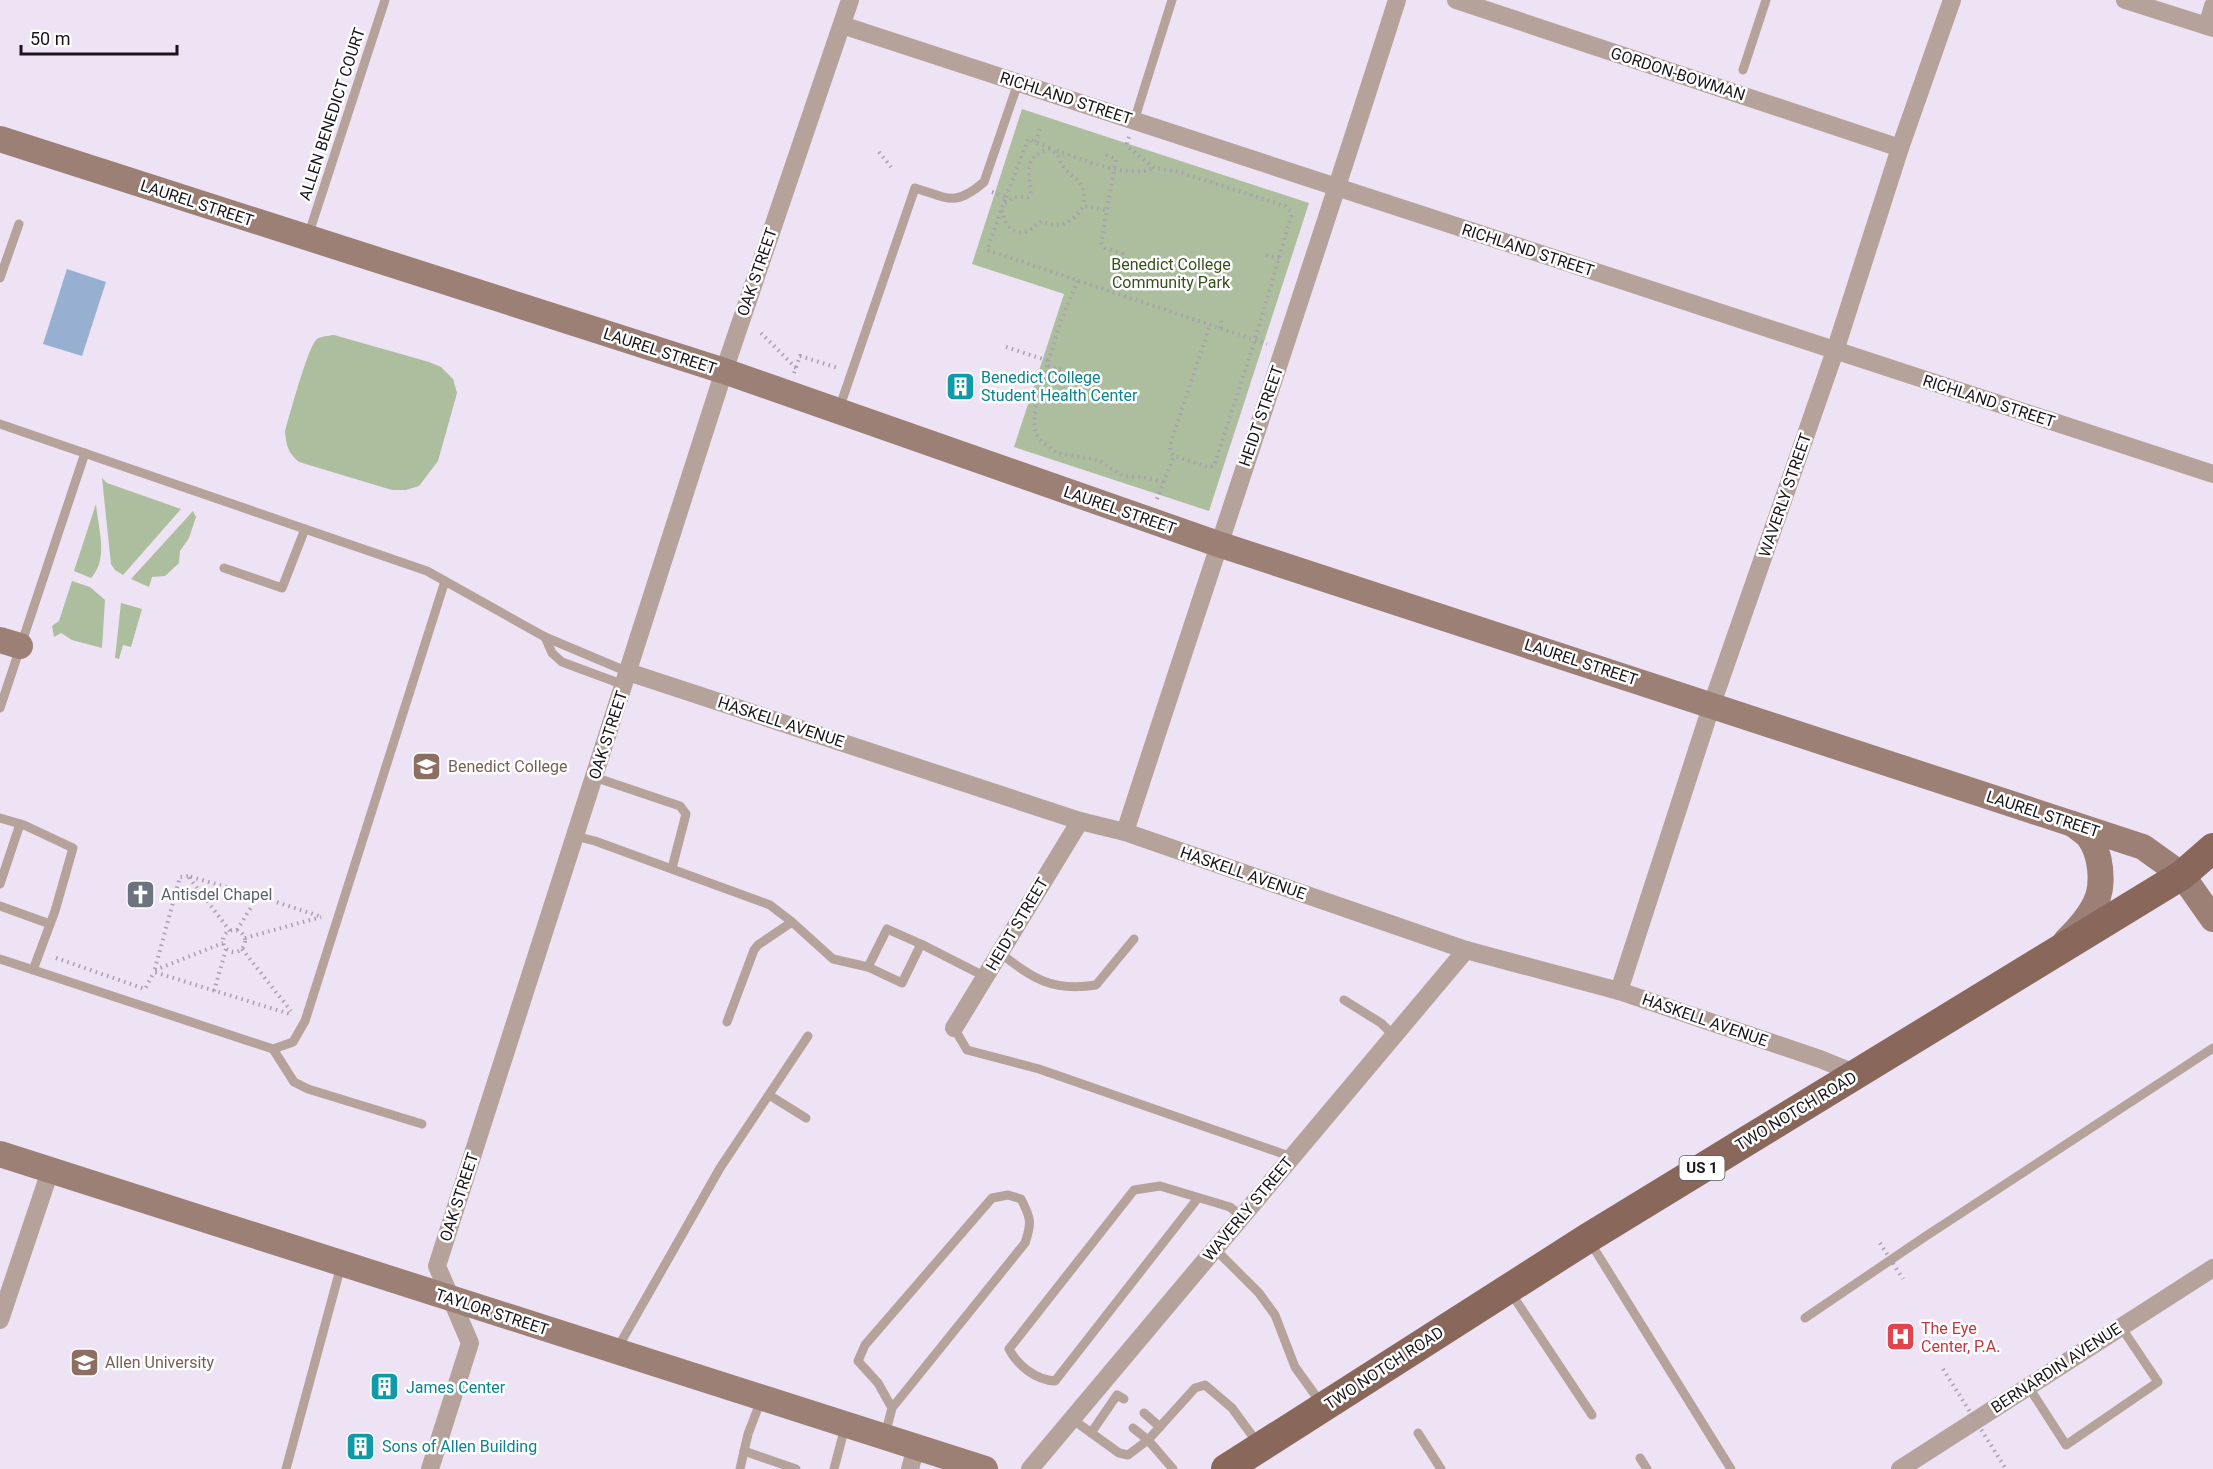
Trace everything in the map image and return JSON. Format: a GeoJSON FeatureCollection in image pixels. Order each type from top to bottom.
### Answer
{"type":"FeatureCollection","features":[{"type":"Feature","properties":{"kind":"main road","name":"TWO NOTCH ROAD"},"geometry":{"type":"LineString","coordinates":[[1226,1469],[1588,1238],[2182,874],[2213,848]]}},
{"type":"Feature","properties":{"kind":"street","name":"OAK STREET"},"geometry":{"type":"LineString","coordinates":[[430,1469],[470,1343],[437,1266],[724,371],[850,0]]}},
{"type":"Feature","properties":{"kind":"street","name":"HEIDT STREET"},"geometry":{"type":"LineString","coordinates":[[1125,832],[1218,544],[1338,188],[1397,0]]}},
{"type":"Feature","properties":{"kind":"street","name":"GORDON-BOWMAN"},"geometry":{"type":"LineString","coordinates":[[1456,0],[1900,148]]}},
{"type":"Feature","properties":{"kind":"street","name":"WAVERLY STREET"},"geometry":{"type":"LineString","coordinates":[[1619,991],[1712,704],[1835,351],[1900,148],[1952,0]]}},
{"type":"Feature","properties":{"kind":"street"},"geometry":{"type":"LineString","coordinates":[[2125,0],[2210,27],[2213,6]]}},
{"type":"Feature","properties":{"kind":"street","name":"RICHLAND STREET"},"geometry":{"type":"LineString","coordinates":[[843,25],[2213,474]]}},
{"type":"Feature","properties":{"kind":"street","name":"LAUREL STREET"},"geometry":{"type":"LineString","coordinates":[[0,139],[724,371],[1218,544],[2143,847],[2182,874],[2213,919]]}},
{"type":"Feature","properties":{"kind":"street","name":"HASKELL AVENUE"},"geometry":{"type":"LineString","coordinates":[[626,678],[1080,821],[1125,832],[1466,950],[1619,991],[1820,1059],[1857,1074]]}},
{"type":"Feature","properties":{"kind":"street","name":"HEIDT STREET"},"geometry":{"type":"LineString","coordinates":[[954,1028],[1080,821]]}},
{"type":"Feature","properties":{"kind":"street"},"geometry":{"type":"LineString","coordinates":[[2054,953],[2088,916],[2096,902],[2100,886],[2098,860],[2093,846],[2088,837],[2073,824]]}},
{"type":"Feature","properties":{"kind":"street","name":"WAVERLY STREET"},"geometry":{"type":"LineString","coordinates":[[1030,1469],[1466,950]]}},
{"type":"Feature","properties":{"kind":"street","name":"TAYLOR STREET"},"geometry":{"type":"LineString","coordinates":[[0,1155],[885,1437],[913,1458],[985,1469]]}},
{"type":"Feature","properties":{"kind":"street"},"geometry":{"type":"LineString","coordinates":[[0,1320],[50,1171]]}},
{"type":"Feature","properties":{"kind":"street","name":"BERNARDIN AVENUE"},"geometry":{"type":"LineString","coordinates":[[1900,1469],[2213,1268]]}},
{"type":"Feature","properties":{"kind":"lane","name":"ALLEN BENEDICT COURT"},"geometry":{"type":"LineString","coordinates":[[307,238],[385,0]]}},
{"type":"Feature","properties":{"kind":"lane"},"geometry":{"type":"LineString","coordinates":[[1134,121],[1172,0]]}},
{"type":"Feature","properties":{"kind":"lane"},"geometry":{"type":"LineString","coordinates":[[1743,70],[1766,0]]}},
{"type":"Feature","properties":{"kind":"lane"},"geometry":{"type":"LineString","coordinates":[[839,412],[915,188],[959,199],[984,182],[1018,82]]}},
{"type":"Feature","properties":{"kind":"lane"},"geometry":{"type":"LineString","coordinates":[[0,278],[19,224]]}},
{"type":"Feature","properties":{"kind":"lane"},"geometry":{"type":"LineString","coordinates":[[0,424],[427,571],[545,637],[626,678]]}},
{"type":"Feature","properties":{"kind":"lane"},"geometry":{"type":"LineString","coordinates":[[0,708],[10,643],[85,453]]}},
{"type":"Feature","properties":{"kind":"lane"},"geometry":{"type":"LineString","coordinates":[[224,568],[282,588],[305,529]]}},
{"type":"Feature","properties":{"kind":"lane"},"geometry":{"type":"LineString","coordinates":[[0,959],[273,1049],[293,1042],[305,1021],[445,581]]}},
{"type":"Feature","properties":{"kind":"lane"},"geometry":{"type":"LineString","coordinates":[[545,637],[552,653],[562,662],[626,678]]}},
{"type":"Feature","properties":{"kind":"lane"},"geometry":{"type":"LineString","coordinates":[[594,777],[680,806],[686,814],[672,868]]}},
{"type":"Feature","properties":{"kind":"lane"},"geometry":{"type":"LineString","coordinates":[[0,818],[20,824],[73,848],[50,924],[33,970]]}},
{"type":"Feature","properties":{"kind":"lane"},"geometry":{"type":"LineString","coordinates":[[0,884],[20,824]]}},
{"type":"Feature","properties":{"kind":"lane"},"geometry":{"type":"LineString","coordinates":[[575,836],[672,868],[771,905],[833,959],[868,967],[902,983],[921,944]]}},
{"type":"Feature","properties":{"kind":"lane"},"geometry":{"type":"LineString","coordinates":[[0,906],[50,924]]}},
{"type":"Feature","properties":{"kind":"lane"},"geometry":{"type":"LineString","coordinates":[[727,1022],[754,950],[792,921]]}},
{"type":"Feature","properties":{"kind":"lane"},"geometry":{"type":"LineString","coordinates":[[868,967],[887,929],[986,977]]}},
{"type":"Feature","properties":{"kind":"lane"},"geometry":{"type":"LineString","coordinates":[[1000,953],[1026,972],[1052,985],[1076,988],[1096,985],[1134,939]]}},
{"type":"Feature","properties":{"kind":"lane"},"geometry":{"type":"LineString","coordinates":[[1344,1000],[1381,1023],[1394,1036]]}},
{"type":"Feature","properties":{"kind":"lane"},"geometry":{"type":"LineString","coordinates":[[954,1028],[967,1050],[1039,1069],[1292,1157]]}},
{"type":"Feature","properties":{"kind":"lane"},"geometry":{"type":"LineString","coordinates":[[615,1351],[720,1168],[808,1036]]}},
{"type":"Feature","properties":{"kind":"lane"},"geometry":{"type":"LineString","coordinates":[[1805,1318],[1940,1226],[2213,1048]]}},
{"type":"Feature","properties":{"kind":"lane"},"geometry":{"type":"LineString","coordinates":[[273,1049],[294,1082],[308,1089],[422,1124]]}},
{"type":"Feature","properties":{"kind":"lane"},"geometry":{"type":"LineString","coordinates":[[769,1095],[806,1118]]}},
{"type":"Feature","properties":{"kind":"lane"},"geometry":{"type":"LineString","coordinates":[[1198,1198],[1055,1380],[1042,1380],[1015,1360],[1010,1349],[1134,1190],[1160,1186],[1230,1207],[1242,1217]]}},
{"type":"Feature","properties":{"kind":"lane"},"geometry":{"type":"LineString","coordinates":[[885,1437],[892,1408],[1025,1243],[1032,1225],[1020,1199],[1008,1194],[992,1198],[865,1345],[858,1361],[878,1383],[892,1408]]}},
{"type":"Feature","properties":{"kind":"lane"},"geometry":{"type":"LineString","coordinates":[[1588,1238],[1731,1469]]}},
{"type":"Feature","properties":{"kind":"lane"},"geometry":{"type":"LineString","coordinates":[[1215,1249],[1259,1293],[1275,1315],[1295,1367],[1323,1406]]}},
{"type":"Feature","properties":{"kind":"lane"},"geometry":{"type":"LineString","coordinates":[[286,1469],[342,1264]]}},
{"type":"Feature","properties":{"kind":"lane"},"geometry":{"type":"LineString","coordinates":[[1508,1288],[1592,1415]]}},
{"type":"Feature","properties":{"kind":"lane"},"geometry":{"type":"LineString","coordinates":[[2028,1386],[2066,1445],[2158,1382],[2121,1327]]}},
{"type":"Feature","properties":{"kind":"lane"},"geometry":{"type":"LineString","coordinates":[[1091,1433],[1120,1397],[1102,1383]]}},
{"type":"Feature","properties":{"kind":"lane"},"geometry":{"type":"LineString","coordinates":[[1072,1419],[1119,1453],[1128,1455],[1148,1440],[1195,1388],[1205,1385],[1232,1408],[1261,1446]]}},
{"type":"Feature","properties":{"kind":"lane"},"geometry":{"type":"LineString","coordinates":[[740,1469],[762,1398]]}},
{"type":"Feature","properties":{"kind":"lane"},"geometry":{"type":"LineString","coordinates":[[1144,1413],[1160,1427]]}},
{"type":"Feature","properties":{"kind":"lane"},"geometry":{"type":"LineString","coordinates":[[834,1469],[846,1425]]}},
{"type":"Feature","properties":{"kind":"lane"},"geometry":{"type":"LineString","coordinates":[[1133,1428],[1148,1440],[1173,1469]]}},
{"type":"Feature","properties":{"kind":"lane"},"geometry":{"type":"LineString","coordinates":[[1418,1433],[1442,1469]]}},
{"type":"Feature","properties":{"kind":"lane"},"geometry":{"type":"LineString","coordinates":[[744,1451],[796,1469]]}},
{"type":"Feature","properties":{"kind":"lane"},"geometry":{"type":"LineString","coordinates":[[1640,1458],[1647,1469]]}},
{"type":"Feature","properties":{"kind":"path"},"geometry":{"type":"LineString","coordinates":[[1036,142],[1040,127]]}},
{"type":"Feature","properties":{"kind":"path"},"geometry":{"type":"LineString","coordinates":[[1128,138],[1129,148],[1154,168]]}},
{"type":"Feature","properties":{"kind":"path"},"geometry":{"type":"LineString","coordinates":[[1210,325],[1170,445],[1174,456],[1208,468],[1214,466],[1255,340],[1291,212],[1285,206],[1176,171],[1154,168],[1141,172],[1113,168],[1028,139],[987,250],[1078,281],[1220,328],[1255,340],[1267,344]]}},
{"type":"Feature","properties":{"kind":"path"},"geometry":{"type":"LineString","coordinates":[[1052,149],[1057,153],[1063,167],[1080,181],[1083,187],[1083,206],[1077,216],[1067,223],[1052,225],[1039,221],[1029,231],[1018,232],[1004,221],[1002,209],[1005,203],[1014,197],[1028,197],[1031,194],[1028,171],[1030,162],[1041,152],[1052,149]]}},
{"type":"Feature","properties":{"kind":"path"},"geometry":{"type":"LineString","coordinates":[[879,152],[891,167]]}},
{"type":"Feature","properties":{"kind":"path"},"geometry":{"type":"LineString","coordinates":[[1106,155],[1116,159],[1101,243],[1105,248],[1123,254],[1111,292]]}},
{"type":"Feature","properties":{"kind":"path"},"geometry":{"type":"LineString","coordinates":[[986,190],[1006,197]]}},
{"type":"Feature","properties":{"kind":"path"},"geometry":{"type":"LineString","coordinates":[[1083,206],[1106,210]]}},
{"type":"Feature","properties":{"kind":"path"},"geometry":{"type":"LineString","coordinates":[[1266,255],[1279,258]]}},
{"type":"Feature","properties":{"kind":"path"},"geometry":{"type":"LineString","coordinates":[[1078,281],[1061,320],[1035,408],[1035,433],[1040,440],[1057,453],[1098,460],[1123,476],[1143,477],[1164,483]]}},
{"type":"Feature","properties":{"kind":"path"},"geometry":{"type":"LineString","coordinates":[[1220,328],[1222,319]]}},
{"type":"Feature","properties":{"kind":"path"},"geometry":{"type":"LineString","coordinates":[[761,333],[796,368]]}},
{"type":"Feature","properties":{"kind":"path"},"geometry":{"type":"LineString","coordinates":[[1006,347],[1062,370]]}},
{"type":"Feature","properties":{"kind":"path"},"geometry":{"type":"LineString","coordinates":[[792,381],[800,354],[842,369]]}},
{"type":"Feature","properties":{"kind":"path"},"geometry":{"type":"LineString","coordinates":[[1157,499],[1174,456]]}},
{"type":"Feature","properties":{"kind":"path"},"geometry":{"type":"LineString","coordinates":[[188,876],[230,931]]}},
{"type":"Feature","properties":{"kind":"path"},"geometry":{"type":"LineString","coordinates":[[56,958],[145,988],[154,971],[180,877],[188,876],[322,917],[245,938]]}},
{"type":"Feature","properties":{"kind":"path"},"geometry":{"type":"LineString","coordinates":[[237,930],[258,896]]}},
{"type":"Feature","properties":{"kind":"path"},"geometry":{"type":"LineString","coordinates":[[237,930],[224,935],[223,943],[226,949],[232,952],[242,949]]}},
{"type":"Feature","properties":{"kind":"path"},"geometry":{"type":"LineString","coordinates":[[237,930],[245,938]]}},
{"type":"Feature","properties":{"kind":"path"},"geometry":{"type":"LineString","coordinates":[[242,949],[245,938]]}},
{"type":"Feature","properties":{"kind":"path"},"geometry":{"type":"LineString","coordinates":[[154,971],[223,943]]}},
{"type":"Feature","properties":{"kind":"path"},"geometry":{"type":"LineString","coordinates":[[214,991],[226,949]]}},
{"type":"Feature","properties":{"kind":"path"},"geometry":{"type":"LineString","coordinates":[[154,971],[291,1013],[242,949]]}},
{"type":"Feature","properties":{"kind":"path"},"geometry":{"type":"LineString","coordinates":[[1880,1243],[1903,1279]]}},
{"type":"Feature","properties":{"kind":"path"},"geometry":{"type":"LineString","coordinates":[[1943,1369],[2006,1469]]}},
{"type":"Feature","properties":{"kind":"green space","name":"Benedict College Community Park"},"geometry":{"type":"Polygon","coordinates":[[[1022,109],[1309,203],[1209,511],[1014,447],[1064,294],[972,264],[1022,109]]]}},
{"type":"Feature","properties":{"kind":"green space"},"geometry":{"type":"Polygon","coordinates":[[[334,335],[429,362],[441,367],[453,379],[457,393],[438,461],[419,486],[406,490],[392,490],[299,462],[290,452],[285,431],[308,356],[316,340],[334,335]]]}},
{"type":"Feature","properties":{"kind":"green space"},"geometry":{"type":"Polygon","coordinates":[[[102,478],[107,483],[181,509],[123,575],[111,564],[102,478]]]}},
{"type":"Feature","properties":{"kind":"green space"},"geometry":{"type":"Polygon","coordinates":[[[96,504],[101,553],[100,562],[91,578],[74,571],[96,504]]]}},
{"type":"Feature","properties":{"kind":"green space"},"geometry":{"type":"Polygon","coordinates":[[[193,511],[196,517],[189,538],[180,551],[179,563],[165,576],[152,577],[149,587],[131,579],[193,511]]]}},
{"type":"Feature","properties":{"kind":"green space"},"geometry":{"type":"Polygon","coordinates":[[[72,581],[90,587],[105,600],[102,648],[72,640],[61,633],[54,637],[52,626],[59,621],[72,581]]]}},
{"type":"Feature","properties":{"kind":"green space"},"geometry":{"type":"Polygon","coordinates":[[[121,603],[142,609],[131,647],[123,645],[119,659],[115,658],[121,603]]]}},
{"type":"Feature","properties":{"kind":"water"},"geometry":{"type":"Polygon","coordinates":[[[67,269],[106,282],[82,356],[43,344],[67,269]]]}},
{"type":"Feature","properties":{"kind":"place","name":"Benedict College Student Health Center"},"geometry":{"type":"Point","coordinates":[960,386]}},
{"type":"Feature","properties":{"kind":"place","name":"Benedict College"},"geometry":{"type":"Point","coordinates":[427,766]}},
{"type":"Feature","properties":{"kind":"place","name":"Antisdel Chapel"},"geometry":{"type":"Point","coordinates":[140,894]}},
{"type":"Feature","properties":{"kind":"place","name":"The Eye Center, P.A."},"geometry":{"type":"Point","coordinates":[1900,1337]}},
{"type":"Feature","properties":{"kind":"place","name":"Allen University"},"geometry":{"type":"Point","coordinates":[84,1362]}},
{"type":"Feature","properties":{"kind":"place","name":"James Center"},"geometry":{"type":"Point","coordinates":[385,1387]}},
{"type":"Feature","properties":{"kind":"place","name":"Sons of Allen Building"},"geometry":{"type":"Point","coordinates":[361,1446]}}]}
